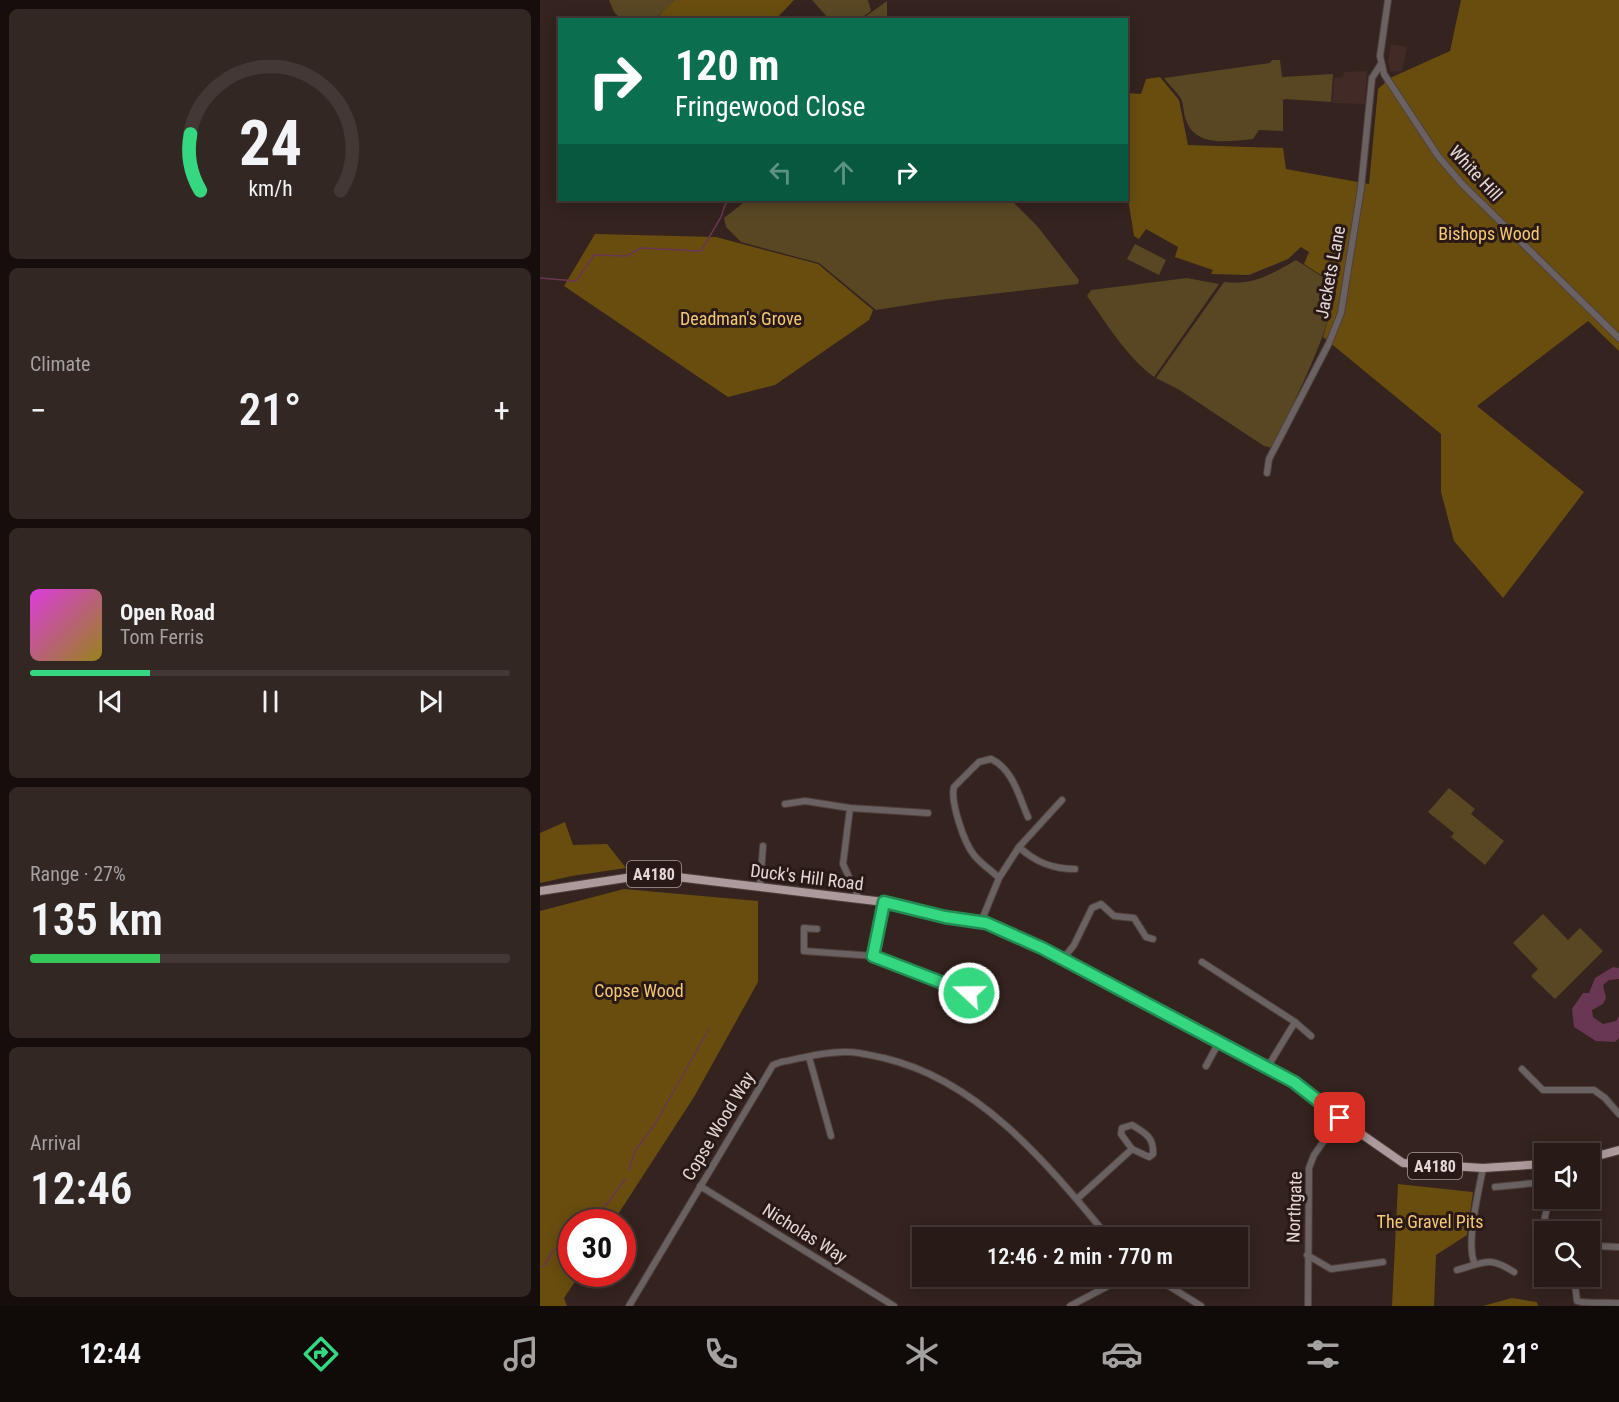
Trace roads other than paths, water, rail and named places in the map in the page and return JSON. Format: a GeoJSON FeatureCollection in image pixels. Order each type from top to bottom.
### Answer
{"type":"FeatureCollection","features":[{"type":"Feature","properties":{"kind":"main road","name":"Duck's Hill Road"},"geometry":{"type":"LineString","coordinates":[[540,891],[625,876],[652,874],[884,902],[945,917],[981,922],[1062,959],[1294,1082],[1403,1163],[1483,1168],[1534,1165]]}},
{"type":"Feature","properties":{"kind":"main road"},"geometry":{"type":"LineString","coordinates":[[1600,1155],[1619,1150]]}},
{"type":"Feature","properties":{"kind":"street"},"geometry":{"type":"LineString","coordinates":[[1381,64],[1381,47],[1388,0]]}},
{"type":"Feature","properties":{"kind":"street","name":"White Hill"},"geometry":{"type":"LineString","coordinates":[[1381,64],[1388,82],[1438,156],[1462,184],[1619,338]]}},
{"type":"Feature","properties":{"kind":"street","name":"Jackets Lane"},"geometry":{"type":"LineString","coordinates":[[1267,473],[1269,459],[1329,343],[1341,313],[1361,188],[1372,78],[1381,64]]}},
{"type":"Feature","properties":{"kind":"street"},"geometry":{"type":"LineString","coordinates":[[999,878],[974,855],[965,839],[954,804],[954,787],[979,762],[991,759],[1003,766],[1013,781],[1028,817]]}},
{"type":"Feature","properties":{"kind":"street"},"geometry":{"type":"LineString","coordinates":[[981,922],[999,878],[1019,847],[1062,800]]}},
{"type":"Feature","properties":{"kind":"street"},"geometry":{"type":"LineString","coordinates":[[785,804],[805,801],[850,808],[928,813]]}},
{"type":"Feature","properties":{"kind":"street"},"geometry":{"type":"LineString","coordinates":[[850,808],[843,864],[859,899]]}},
{"type":"Feature","properties":{"kind":"street"},"geometry":{"type":"LineString","coordinates":[[760,886],[763,846]]}},
{"type":"Feature","properties":{"kind":"street"},"geometry":{"type":"LineString","coordinates":[[1019,847],[1032,859],[1058,869],[1075,869]]}},
{"type":"Feature","properties":{"kind":"street"},"geometry":{"type":"LineString","coordinates":[[873,956],[884,902]]}},
{"type":"Feature","properties":{"kind":"street"},"geometry":{"type":"LineString","coordinates":[[1062,959],[1074,945],[1092,908],[1101,904],[1114,916],[1134,918],[1146,937],[1153,939]]}},
{"type":"Feature","properties":{"kind":"street"},"geometry":{"type":"LineString","coordinates":[[817,929],[804,928],[804,951],[873,956],[988,1000]]}},
{"type":"Feature","properties":{"kind":"street"},"geometry":{"type":"LineString","coordinates":[[1202,962],[1295,1022],[1311,1036]]}},
{"type":"Feature","properties":{"kind":"street"},"geometry":{"type":"LineString","coordinates":[[1266,1068],[1295,1022]]}},
{"type":"Feature","properties":{"kind":"street"},"geometry":{"type":"LineString","coordinates":[[1206,1066],[1219,1042]]}},
{"type":"Feature","properties":{"kind":"street","name":"Copse Wood Way"},"geometry":{"type":"LineString","coordinates":[[629,1306],[773,1065],[809,1057],[850,1052],[907,1064],[966,1094],[997,1118],[1056,1175],[1100,1227]]}},
{"type":"Feature","properties":{"kind":"street"},"geometry":{"type":"LineString","coordinates":[[809,1057],[831,1136]]}},
{"type":"Feature","properties":{"kind":"street"},"geometry":{"type":"LineString","coordinates":[[1522,1070],[1543,1090],[1594,1090],[1618,1112]]}},
{"type":"Feature","properties":{"kind":"street","name":"Northgate"},"geometry":{"type":"LineString","coordinates":[[1308,1306],[1309,1168],[1314,1155],[1340,1118]]}},
{"type":"Feature","properties":{"kind":"street"},"geometry":{"type":"LineString","coordinates":[[1132,1125],[1150,1138],[1154,1146],[1153,1154],[1149,1157],[1132,1149],[1121,1134],[1122,1128],[1132,1125]]}},
{"type":"Feature","properties":{"kind":"street"},"geometry":{"type":"LineString","coordinates":[[1077,1199],[1132,1149]]}},
{"type":"Feature","properties":{"kind":"street"},"geometry":{"type":"LineString","coordinates":[[1475,1264],[1471,1257],[1471,1241],[1483,1168]]}},
{"type":"Feature","properties":{"kind":"street"},"geometry":{"type":"LineString","coordinates":[[1495,1186],[1534,1183]]}},
{"type":"Feature","properties":{"kind":"street","name":"Nicholas Way"},"geometry":{"type":"LineString","coordinates":[[700,1186],[894,1306]]}},
{"type":"Feature","properties":{"kind":"street"},"geometry":{"type":"LineString","coordinates":[[1600,1246],[1619,1247]]}},
{"type":"Feature","properties":{"kind":"street"},"geometry":{"type":"LineString","coordinates":[[1307,1255],[1331,1269],[1383,1262]]}},
{"type":"Feature","properties":{"kind":"street"},"geometry":{"type":"LineString","coordinates":[[1457,1270],[1480,1262],[1500,1262],[1514,1272]]}},
{"type":"Feature","properties":{"kind":"street"},"geometry":{"type":"LineString","coordinates":[[1070,1306],[1106,1287]]}},
{"type":"Feature","properties":{"kind":"street"},"geometry":{"type":"LineString","coordinates":[[1171,1287],[1201,1306]]}},
{"type":"Feature","properties":{"kind":"street"},"geometry":{"type":"LineString","coordinates":[[1575,1287],[1577,1301],[1619,1303]]}},
{"type":"Feature","properties":{"kind":"waterway"},"geometry":{"type":"LineString","coordinates":[[540,278],[576,281],[594,255],[627,256],[641,248],[701,251],[728,201]]}},
{"type":"Feature","properties":{"kind":"waterway"},"geometry":{"type":"LineString","coordinates":[[629,1170],[635,1151],[655,1124],[709,1029]]}},
{"type":"Feature","properties":{"kind":"waterway"},"geometry":{"type":"LineString","coordinates":[[602,1209],[625,1179]]}},
{"type":"Feature","properties":{"kind":"waterway"},"geometry":{"type":"LineString","coordinates":[[543,1267],[553,1251],[558,1248]]}},
{"type":"Feature","properties":{"kind":"park label","name":"Bishops Wood"},"geometry":{"type":"Point","coordinates":[1489,233]}},
{"type":"Feature","properties":{"kind":"park label","name":"Deadman's Grove"},"geometry":{"type":"Point","coordinates":[741,318]}},
{"type":"Feature","properties":{"kind":"park label","name":"Copse Wood"},"geometry":{"type":"Point","coordinates":[639,990]}},
{"type":"Feature","properties":{"kind":"park label","name":"The Gravel Pits"},"geometry":{"type":"Point","coordinates":[1430,1221]}}]}
